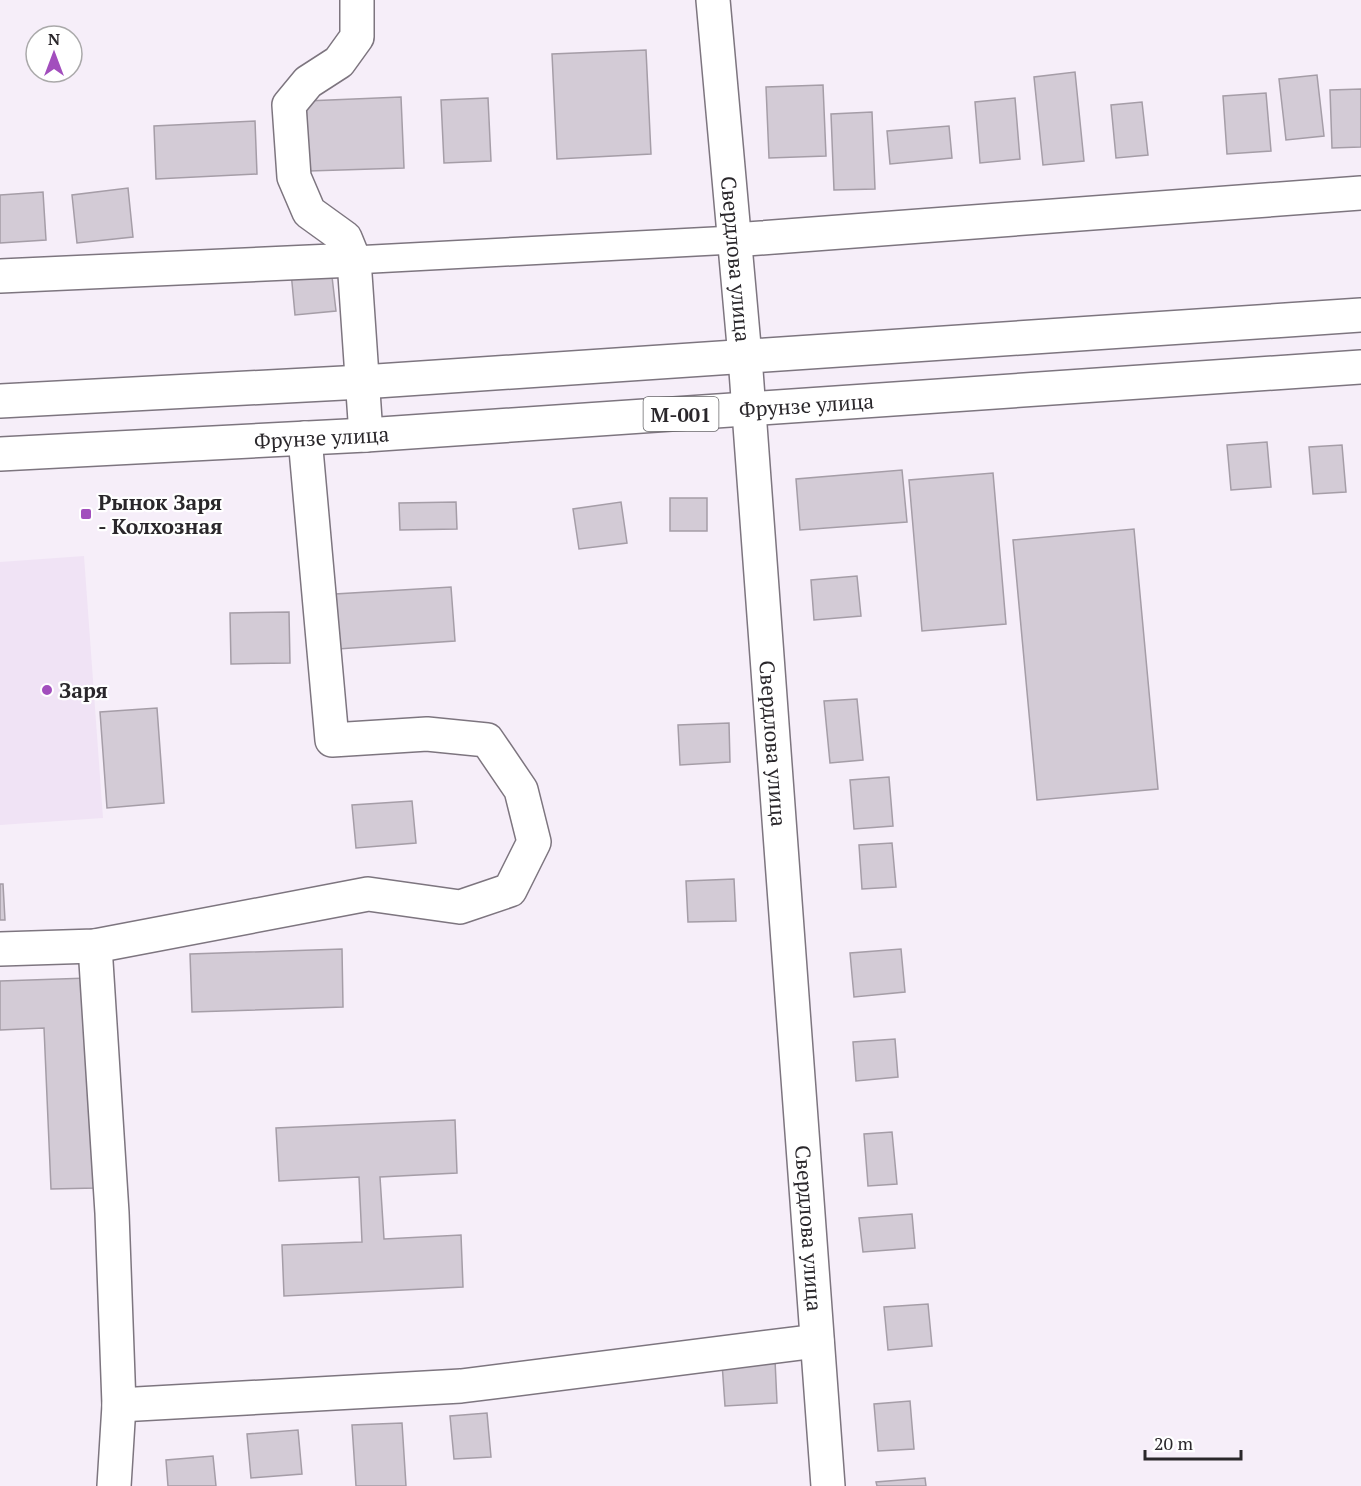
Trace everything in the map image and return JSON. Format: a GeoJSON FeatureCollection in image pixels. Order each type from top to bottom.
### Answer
{"type":"FeatureCollection","features":[{"type":"Feature","properties":{"kind":"street"},"geometry":{"type":"LineString","coordinates":[[357,0],[357,37],[339,62],[308,82],[289,105],[294,177],[309,212],[345,238],[354,260],[366,435]]}},
{"type":"Feature","properties":{"kind":"street","name":"Свердлова улица"},"geometry":{"type":"LineString","coordinates":[[713,0],[745,357],[828,1486]]}},
{"type":"Feature","properties":{"kind":"street"},"geometry":{"type":"LineString","coordinates":[[0,276],[733,240],[1361,194]]}},
{"type":"Feature","properties":{"kind":"street"},"geometry":{"type":"LineString","coordinates":[[0,401],[363,382],[1361,315]]}},
{"type":"Feature","properties":{"kind":"street","name":"Фрунзе улица"},"geometry":{"type":"LineString","coordinates":[[0,454],[366,435],[1361,368]]}},
{"type":"Feature","properties":{"kind":"street"},"geometry":{"type":"LineString","coordinates":[[0,949],[95,946],[368,894],[460,907],[510,890],[534,842],[521,790],[488,740],[427,734],[332,740],[305,438]]}},
{"type":"Feature","properties":{"kind":"street"},"geometry":{"type":"LineString","coordinates":[[95,946],[112,1213],[119,1405],[114,1486]]}},
{"type":"Feature","properties":{"kind":"street"},"geometry":{"type":"LineString","coordinates":[[119,1405],[461,1386],[817,1341]]}},
{"type":"Feature","properties":{"kind":"shaded area","name":"Заря"},"geometry":{"type":"Polygon","coordinates":[[[84,556],[103,818],[0,825],[0,562],[84,556]]]}},
{"type":"Feature","properties":{"kind":"building"},"geometry":{"type":"Polygon","coordinates":[[[646,50],[651,154],[557,159],[552,54],[646,50]]]}},
{"type":"Feature","properties":{"kind":"building"},"geometry":{"type":"Polygon","coordinates":[[[1075,72],[1084,161],[1043,165],[1034,77],[1075,72]]]}},
{"type":"Feature","properties":{"kind":"building"},"geometry":{"type":"Polygon","coordinates":[[[1317,75],[1324,136],[1286,140],[1279,79],[1317,75]]]}},
{"type":"Feature","properties":{"kind":"building"},"geometry":{"type":"Polygon","coordinates":[[[823,85],[826,156],[769,158],[766,87],[823,85]]]}},
{"type":"Feature","properties":{"kind":"building"},"geometry":{"type":"Polygon","coordinates":[[[1361,89],[1361,147],[1332,148],[1330,90],[1361,89]]]}},
{"type":"Feature","properties":{"kind":"building"},"geometry":{"type":"Polygon","coordinates":[[[1266,93],[1271,151],[1227,154],[1223,96],[1266,93]]]}},
{"type":"Feature","properties":{"kind":"building"},"geometry":{"type":"Polygon","coordinates":[[[401,97],[404,168],[309,171],[306,101],[401,97]]]}},
{"type":"Feature","properties":{"kind":"building"},"geometry":{"type":"Polygon","coordinates":[[[488,98],[491,161],[444,163],[441,100],[488,98]]]}},
{"type":"Feature","properties":{"kind":"building"},"geometry":{"type":"Polygon","coordinates":[[[1015,98],[1020,159],[980,163],[975,102],[1015,98]]]}},
{"type":"Feature","properties":{"kind":"building"},"geometry":{"type":"Polygon","coordinates":[[[1142,102],[1148,155],[1116,158],[1111,105],[1142,102]]]}},
{"type":"Feature","properties":{"kind":"building"},"geometry":{"type":"Polygon","coordinates":[[[872,112],[875,189],[834,190],[831,114],[872,112]]]}},
{"type":"Feature","properties":{"kind":"building"},"geometry":{"type":"Polygon","coordinates":[[[255,121],[257,174],[156,179],[154,126],[255,121]]]}},
{"type":"Feature","properties":{"kind":"building"},"geometry":{"type":"Polygon","coordinates":[[[949,126],[952,158],[890,164],[887,131],[949,126]]]}},
{"type":"Feature","properties":{"kind":"building"},"geometry":{"type":"Polygon","coordinates":[[[128,188],[133,237],[77,243],[72,195],[128,188]]]}},
{"type":"Feature","properties":{"kind":"building"},"geometry":{"type":"Polygon","coordinates":[[[43,192],[46,240],[0,243],[0,195],[43,192]]]}},
{"type":"Feature","properties":{"kind":"building"},"geometry":{"type":"Polygon","coordinates":[[[331,268],[336,311],[295,315],[291,272],[331,268]]]}},
{"type":"Feature","properties":{"kind":"building"},"geometry":{"type":"Polygon","coordinates":[[[1267,442],[1271,487],[1231,490],[1227,445],[1267,442]]]}},
{"type":"Feature","properties":{"kind":"building"},"geometry":{"type":"Polygon","coordinates":[[[1342,445],[1346,492],[1313,494],[1309,447],[1342,445]]]}},
{"type":"Feature","properties":{"kind":"building"},"geometry":{"type":"Polygon","coordinates":[[[902,470],[907,522],[800,530],[796,479],[902,470]]]}},
{"type":"Feature","properties":{"kind":"building"},"geometry":{"type":"Polygon","coordinates":[[[993,473],[1006,624],[922,631],[909,480],[993,473]]]}},
{"type":"Feature","properties":{"kind":"building"},"geometry":{"type":"Polygon","coordinates":[[[670,498],[707,498],[707,531],[670,531],[670,498]]]}},
{"type":"Feature","properties":{"kind":"building"},"geometry":{"type":"Polygon","coordinates":[[[456,502],[457,529],[400,530],[399,503],[456,502]]]}},
{"type":"Feature","properties":{"kind":"building"},"geometry":{"type":"Polygon","coordinates":[[[621,502],[627,543],[579,549],[573,509],[621,502]]]}},
{"type":"Feature","properties":{"kind":"building"},"geometry":{"type":"Polygon","coordinates":[[[1134,529],[1158,789],[1037,800],[1013,540],[1134,529]]]}},
{"type":"Feature","properties":{"kind":"building"},"geometry":{"type":"Polygon","coordinates":[[[857,576],[861,616],[814,620],[811,580],[857,576]]]}},
{"type":"Feature","properties":{"kind":"building"},"geometry":{"type":"Polygon","coordinates":[[[451,587],[455,641],[338,649],[335,594],[451,587]]]}},
{"type":"Feature","properties":{"kind":"building"},"geometry":{"type":"Polygon","coordinates":[[[289,612],[290,663],[231,664],[230,613],[289,612]]]}},
{"type":"Feature","properties":{"kind":"building"},"geometry":{"type":"Polygon","coordinates":[[[857,699],[863,760],[830,763],[824,701],[857,699]]]}},
{"type":"Feature","properties":{"kind":"building"},"geometry":{"type":"Polygon","coordinates":[[[157,708],[164,803],[107,808],[100,712],[157,708]]]}},
{"type":"Feature","properties":{"kind":"building"},"geometry":{"type":"Polygon","coordinates":[[[729,723],[730,762],[680,765],[678,725],[729,723]]]}},
{"type":"Feature","properties":{"kind":"building"},"geometry":{"type":"Polygon","coordinates":[[[889,777],[893,826],[854,829],[850,780],[889,777]]]}},
{"type":"Feature","properties":{"kind":"building"},"geometry":{"type":"Polygon","coordinates":[[[412,801],[416,843],[356,848],[352,805],[412,801]]]}},
{"type":"Feature","properties":{"kind":"building"},"geometry":{"type":"Polygon","coordinates":[[[892,843],[896,887],[862,889],[859,845],[892,843]]]}},
{"type":"Feature","properties":{"kind":"building"},"geometry":{"type":"Polygon","coordinates":[[[734,879],[736,921],[688,922],[686,881],[734,879]]]}},
{"type":"Feature","properties":{"kind":"building"},"geometry":{"type":"Polygon","coordinates":[[[0,884],[3,884],[5,920],[0,920],[0,884]]]}},
{"type":"Feature","properties":{"kind":"building"},"geometry":{"type":"Polygon","coordinates":[[[342,949],[343,1007],[192,1012],[190,954],[342,949]]]}},
{"type":"Feature","properties":{"kind":"building"},"geometry":{"type":"Polygon","coordinates":[[[901,949],[905,992],[854,997],[850,953],[901,949]]]}},
{"type":"Feature","properties":{"kind":"building"},"geometry":{"type":"Polygon","coordinates":[[[88,978],[96,1188],[51,1189],[44,1028],[0,1030],[0,981],[88,978]]]}},
{"type":"Feature","properties":{"kind":"building"},"geometry":{"type":"Polygon","coordinates":[[[895,1039],[898,1077],[856,1081],[853,1042],[895,1039]]]}},
{"type":"Feature","properties":{"kind":"building"},"geometry":{"type":"Polygon","coordinates":[[[455,1120],[457,1173],[380,1177],[384,1239],[461,1235],[463,1287],[284,1296],[282,1245],[362,1242],[359,1177],[279,1181],[276,1128],[455,1120]]]}},
{"type":"Feature","properties":{"kind":"building"},"geometry":{"type":"Polygon","coordinates":[[[892,1132],[897,1184],[868,1186],[864,1134],[892,1132]]]}},
{"type":"Feature","properties":{"kind":"building"},"geometry":{"type":"Polygon","coordinates":[[[912,1214],[915,1248],[863,1252],[859,1218],[912,1214]]]}},
{"type":"Feature","properties":{"kind":"building"},"geometry":{"type":"Polygon","coordinates":[[[928,1304],[932,1346],[888,1350],[884,1307],[928,1304]]]}},
{"type":"Feature","properties":{"kind":"building"},"geometry":{"type":"Polygon","coordinates":[[[775,1360],[777,1403],[725,1406],[722,1363],[775,1360]]]}},
{"type":"Feature","properties":{"kind":"building"},"geometry":{"type":"Polygon","coordinates":[[[910,1401],[914,1449],[878,1451],[874,1404],[910,1401]]]}},
{"type":"Feature","properties":{"kind":"building"},"geometry":{"type":"Polygon","coordinates":[[[487,1413],[491,1457],[454,1459],[450,1416],[487,1413]]]}},
{"type":"Feature","properties":{"kind":"building"},"geometry":{"type":"Polygon","coordinates":[[[402,1423],[406,1486],[356,1486],[352,1425],[402,1423]]]}},
{"type":"Feature","properties":{"kind":"building"},"geometry":{"type":"Polygon","coordinates":[[[298,1430],[302,1474],[251,1478],[247,1434],[298,1430]]]}},
{"type":"Feature","properties":{"kind":"building"},"geometry":{"type":"Polygon","coordinates":[[[213,1456],[216,1486],[168,1486],[166,1460],[213,1456]]]}},
{"type":"Feature","properties":{"kind":"building"},"geometry":{"type":"Polygon","coordinates":[[[925,1478],[926,1486],[877,1486],[876,1482],[925,1478]]]}},
{"type":"Feature","properties":{"kind":"place","name":"Рынок Заря - Колхозная"},"geometry":{"type":"Point","coordinates":[86,514]}},
{"type":"Feature","properties":{"kind":"place","name":"Заря"},"geometry":{"type":"Point","coordinates":[47,690]}}]}
